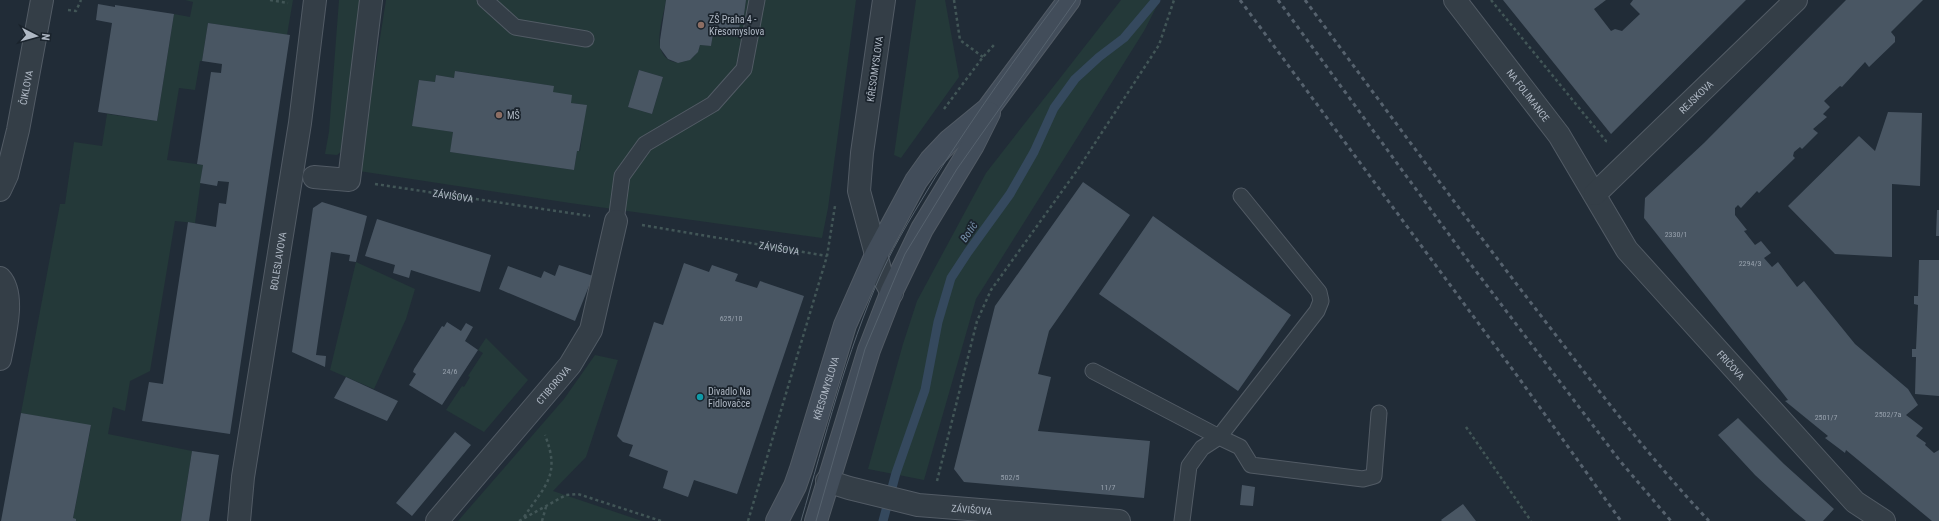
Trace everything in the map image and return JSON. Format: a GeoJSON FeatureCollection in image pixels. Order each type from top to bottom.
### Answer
{"type":"FeatureCollection","features":[{"type":"Feature","properties":{"kind":"main road","name":"KŘESOMYSLOVA"},"geometry":{"type":"LineString","coordinates":[[777,521],[795,486],[801,469],[845,325],[876,255],[916,181],[931,160],[949,141],[988,110],[1069,0]]}},
{"type":"Feature","properties":{"kind":"main road","name":"KŘESOMYSLOVA"},"geometry":{"type":"LineString","coordinates":[[816,521],[869,350],[892,293],[922,229],[973,145],[997,98]]}},
{"type":"Feature","properties":{"kind":"street","name":"ČIKLOVA"},"geometry":{"type":"LineString","coordinates":[[3,182],[18,130],[42,0]]}},
{"type":"Feature","properties":{"kind":"street","name":"BOLESLAVOVA"},"geometry":{"type":"LineString","coordinates":[[239,521],[243,477],[300,123],[315,0]]}},
{"type":"Feature","properties":{"kind":"street"},"geometry":{"type":"LineString","coordinates":[[314,177],[349,180],[371,0]]}},
{"type":"Feature","properties":{"kind":"street","name":"KŘESOMYSLOVA"},"geometry":{"type":"LineString","coordinates":[[884,0],[862,153],[859,191],[881,273],[892,293]]}},
{"type":"Feature","properties":{"kind":"street","name":"NA FOLIMANCE"},"geometry":{"type":"LineString","coordinates":[[1455,0],[1560,135],[1595,194]]}},
{"type":"Feature","properties":{"kind":"street","name":"REJSKOVA"},"geometry":{"type":"LineString","coordinates":[[1595,194],[1796,0]]}},
{"type":"Feature","properties":{"kind":"street","name":"FRIČOVA"},"geometry":{"type":"LineString","coordinates":[[1595,194],[1627,250],[1855,502],[1876,519]]}},
{"type":"Feature","properties":{"kind":"street","name":"CTIBOROVA"},"geometry":{"type":"LineString","coordinates":[[437,521],[570,365],[591,330],[626,223]]}},
{"type":"Feature","properties":{"kind":"street"},"geometry":{"type":"LineString","coordinates":[[0,278],[5,284],[8,301],[0,359]]}},
{"type":"Feature","properties":{"kind":"street","name":"ZÁVIŠOVA"},"geometry":{"type":"LineString","coordinates":[[828,481],[860,491],[924,506],[1120,521]]}},
{"type":"Feature","properties":{"kind":"lane"},"geometry":{"type":"LineString","coordinates":[[485,0],[516,27],[586,39]]}},
{"type":"Feature","properties":{"kind":"lane"},"geometry":{"type":"LineString","coordinates":[[626,223],[622,176],[645,144],[713,104],[744,69],[756,0]]}},
{"type":"Feature","properties":{"kind":"lane"},"geometry":{"type":"LineString","coordinates":[[1182,521],[1189,466],[1202,448],[1219,437],[1317,311],[1321,301],[1319,292],[1241,196]]}},
{"type":"Feature","properties":{"kind":"lane"},"geometry":{"type":"LineString","coordinates":[[1094,371],[1240,447],[1251,465],[1363,479],[1374,476],[1380,413]]}},
{"type":"Feature","properties":{"kind":"path"},"geometry":{"type":"LineString","coordinates":[[68,10],[76,11],[81,0]]}},
{"type":"Feature","properties":{"kind":"path"},"geometry":{"type":"LineString","coordinates":[[270,0],[291,3]]}},
{"type":"Feature","properties":{"kind":"path"},"geometry":{"type":"LineString","coordinates":[[954,0],[960,40],[983,57],[994,45]]}},
{"type":"Feature","properties":{"kind":"path"},"geometry":{"type":"LineString","coordinates":[[924,506],[977,321],[991,290],[1078,169],[1159,46],[1174,0]]}},
{"type":"Feature","properties":{"kind":"path"},"geometry":{"type":"LineString","coordinates":[[1491,0],[1606,141],[1613,142]]}},
{"type":"Feature","properties":{"kind":"path","name":"ZÁVIŠOVA"},"geometry":{"type":"LineString","coordinates":[[349,180],[591,216]]}},
{"type":"Feature","properties":{"kind":"path"},"geometry":{"type":"LineString","coordinates":[[748,521],[827,256],[835,205]]}},
{"type":"Feature","properties":{"kind":"path","name":"ZÁVIŠOVA"},"geometry":{"type":"LineString","coordinates":[[626,223],[827,256]]}},
{"type":"Feature","properties":{"kind":"path"},"geometry":{"type":"LineString","coordinates":[[523,518],[548,483],[553,464],[547,439],[534,406]]}},
{"type":"Feature","properties":{"kind":"path"},"geometry":{"type":"LineString","coordinates":[[1466,426],[1532,521]]}},
{"type":"Feature","properties":{"kind":"path"},"geometry":{"type":"LineString","coordinates":[[519,521],[566,495],[578,494],[661,521]]}},
{"type":"Feature","properties":{"kind":"path"},"geometry":{"type":"LineString","coordinates":[[542,521],[546,506]]}},
{"type":"Feature","properties":{"kind":"green space"},"geometry":{"type":"Polygon","coordinates":[[[185,0],[293,0],[287,35],[208,23],[202,61],[200,61],[195,90],[179,88],[167,160],[203,165],[195,223],[175,221],[150,371],[130,381],[125,411],[113,407],[108,434],[192,451],[181,521],[76,521],[73,518],[91,426],[21,413],[60,204],[65,204],[74,142],[102,146],[107,114],[157,121],[174,14],[190,17],[193,2],[185,0]]]}},
{"type":"Feature","properties":{"kind":"green space"},"geometry":{"type":"Polygon","coordinates":[[[339,0],[363,0],[343,150],[337,155],[325,154],[329,132],[339,0]]]}},
{"type":"Feature","properties":{"kind":"green space"},"geometry":{"type":"Polygon","coordinates":[[[386,0],[666,0],[659,38],[661,50],[670,60],[682,62],[694,57],[700,45],[711,46],[713,34],[738,37],[741,15],[744,15],[746,0],[856,0],[828,208],[822,238],[570,203],[359,171],[386,0]],[[639,70],[628,107],[652,114],[663,77],[639,70]],[[456,71],[454,78],[436,75],[435,82],[419,80],[412,125],[453,132],[451,152],[574,170],[577,151],[580,151],[586,105],[571,103],[553,92],[553,86],[456,71]]]}},
{"type":"Feature","properties":{"kind":"green space"},"geometry":{"type":"Polygon","coordinates":[[[916,0],[945,0],[959,77],[901,158],[894,155],[916,0]]]}},
{"type":"Feature","properties":{"kind":"green space"},"geometry":{"type":"Polygon","coordinates":[[[1121,0],[1160,0],[1144,31],[976,299],[924,480],[868,469],[903,344],[917,301],[986,173],[1121,0]]]}},
{"type":"Feature","properties":{"kind":"green space"},"geometry":{"type":"Polygon","coordinates":[[[356,262],[415,289],[406,319],[374,389],[330,370],[356,262]]]}},
{"type":"Feature","properties":{"kind":"green space"},"geometry":{"type":"Polygon","coordinates":[[[486,338],[528,380],[484,432],[446,410],[470,377],[468,376],[483,353],[478,350],[486,338]]]}},
{"type":"Feature","properties":{"kind":"green space"},"geometry":{"type":"Polygon","coordinates":[[[595,355],[618,360],[586,457],[553,491],[642,521],[458,521],[564,399],[595,355]]]}},
{"type":"Feature","properties":{"kind":"building","name":"ZŠ Praha 4 - Křesomyslova"},"geometry":{"type":"Polygon","coordinates":[[[666,0],[746,0],[744,15],[741,15],[738,37],[713,34],[711,46],[700,45],[698,52],[690,60],[678,63],[668,59],[660,48],[666,0]]]}},
{"type":"Feature","properties":{"kind":"building"},"geometry":{"type":"Polygon","coordinates":[[[1503,0],[1606,0],[1594,9],[1611,31],[1615,29],[1622,31],[1640,14],[1630,4],[1633,0],[1746,0],[1611,134],[1503,0]]]}},
{"type":"Feature","properties":{"kind":"building"},"geometry":{"type":"Polygon","coordinates":[[[1846,0],[1923,0],[1891,32],[1895,37],[1895,42],[1869,67],[1865,62],[1842,87],[1840,86],[1824,101],[1830,107],[1823,114],[1827,117],[1813,129],[1818,133],[1802,149],[1800,147],[1794,152],[1793,156],[1795,158],[1759,193],[1757,191],[1741,208],[1738,205],[1735,208],[1735,215],[1747,230],[1744,231],[1755,245],[1761,241],[1771,253],[1764,258],[1772,267],[1778,262],[1797,287],[1804,281],[1855,344],[1908,389],[1918,405],[1906,415],[1923,428],[1916,436],[1926,443],[1925,445],[1934,453],[1939,450],[1939,521],[1932,521],[1846,450],[1845,453],[1825,438],[1828,436],[1785,401],[1788,400],[1644,218],[1645,198],[1704,143],[1846,0]]]}},
{"type":"Feature","properties":{"kind":"building"},"geometry":{"type":"Polygon","coordinates":[[[98,4],[115,7],[115,5],[174,14],[157,121],[98,112],[112,23],[96,20],[98,4]]]}},
{"type":"Feature","properties":{"kind":"building"},"geometry":{"type":"Polygon","coordinates":[[[208,23],[290,35],[230,434],[142,421],[149,382],[163,384],[188,222],[216,227],[219,203],[226,204],[229,182],[218,181],[217,186],[200,183],[203,165],[197,164],[211,72],[221,73],[222,64],[202,61],[208,23]]]}},
{"type":"Feature","properties":{"kind":"building"},"geometry":{"type":"Polygon","coordinates":[[[639,70],[663,77],[652,114],[628,107],[639,70]]]}},
{"type":"Feature","properties":{"kind":"building","name":"MŠ"},"geometry":{"type":"Polygon","coordinates":[[[455,71],[554,86],[553,92],[572,95],[571,103],[587,105],[574,170],[450,152],[453,132],[412,126],[419,80],[435,82],[436,75],[454,78],[455,71]]]}},
{"type":"Feature","properties":{"kind":"building"},"geometry":{"type":"Polygon","coordinates":[[[1888,112],[1922,113],[1920,186],[1892,184],[1892,257],[1835,254],[1788,206],[1859,136],[1875,151],[1888,112]]]}},
{"type":"Feature","properties":{"kind":"building"},"geometry":{"type":"Polygon","coordinates":[[[1083,182],[1130,215],[1049,331],[1038,374],[1051,377],[1038,431],[1150,441],[1144,498],[964,482],[954,469],[995,306],[1083,182]]]}},
{"type":"Feature","properties":{"kind":"building"},"geometry":{"type":"Polygon","coordinates":[[[322,202],[367,216],[356,262],[349,261],[350,255],[331,252],[316,355],[326,356],[325,367],[292,352],[313,208],[322,202]]]}},
{"type":"Feature","properties":{"kind":"building"},"geometry":{"type":"Polygon","coordinates":[[[1937,210],[1939,210],[1939,236],[1936,236],[1937,210]]]}},
{"type":"Feature","properties":{"kind":"building"},"geometry":{"type":"Polygon","coordinates":[[[1153,216],[1291,315],[1238,391],[1099,294],[1153,216]]]}},
{"type":"Feature","properties":{"kind":"building"},"geometry":{"type":"Polygon","coordinates":[[[377,219],[491,255],[480,292],[411,270],[409,278],[393,273],[395,265],[365,256],[377,219]]]}},
{"type":"Feature","properties":{"kind":"building"},"geometry":{"type":"Polygon","coordinates":[[[1919,260],[1939,260],[1939,396],[1915,394],[1916,357],[1912,357],[1912,349],[1916,349],[1918,305],[1914,304],[1914,296],[1918,296],[1919,260]]]}},
{"type":"Feature","properties":{"kind":"building","name":"Divadlo Na Fidlovačce"},"geometry":{"type":"Polygon","coordinates":[[[684,263],[709,272],[712,265],[738,274],[735,281],[757,288],[760,281],[804,296],[737,494],[694,480],[688,497],[663,488],[668,471],[629,456],[633,445],[623,442],[617,436],[654,322],[663,325],[684,263]]]}},
{"type":"Feature","properties":{"kind":"building"},"geometry":{"type":"Polygon","coordinates":[[[559,265],[593,276],[575,321],[499,289],[508,266],[541,278],[544,271],[555,276],[559,265]]]}},
{"type":"Feature","properties":{"kind":"building"},"geometry":{"type":"Polygon","coordinates":[[[447,322],[461,331],[466,323],[473,327],[465,341],[478,350],[442,405],[409,385],[416,374],[413,372],[414,369],[442,326],[444,327],[447,322]]]}},
{"type":"Feature","properties":{"kind":"building"},"geometry":{"type":"Polygon","coordinates":[[[346,377],[398,401],[387,421],[334,398],[346,377]]]}},
{"type":"Feature","properties":{"kind":"building"},"geometry":{"type":"Polygon","coordinates":[[[21,413],[91,425],[73,518],[76,519],[76,521],[1,521],[21,413]]]}},
{"type":"Feature","properties":{"kind":"building"},"geometry":{"type":"Polygon","coordinates":[[[1738,418],[1784,464],[1834,509],[1823,521],[1806,521],[1795,512],[1755,475],[1718,435],[1738,418]]]}},
{"type":"Feature","properties":{"kind":"building"},"geometry":{"type":"Polygon","coordinates":[[[455,432],[471,445],[412,516],[396,503],[455,432]]]}},
{"type":"Feature","properties":{"kind":"building"},"geometry":{"type":"Polygon","coordinates":[[[192,451],[219,455],[209,521],[181,521],[192,451]]]}},
{"type":"Feature","properties":{"kind":"building"},"geometry":{"type":"Polygon","coordinates":[[[1242,485],[1255,487],[1253,506],[1240,505],[1242,485]]]}},
{"type":"Feature","properties":{"kind":"building"},"geometry":{"type":"Polygon","coordinates":[[[1463,504],[1476,521],[1441,520],[1463,504]]]}},
{"type":"Feature","properties":{"kind":"waterway","name":"Botič"},"geometry":{"type":"LineString","coordinates":[[883,521],[896,473],[925,390],[938,322],[951,278],[1010,194],[1034,152],[1054,108],[1075,79],[1099,57],[1124,38],[1156,0]]}},
{"type":"Feature","properties":{"kind":"tram line"},"geometry":{"type":"LineString","coordinates":[[801,521],[857,334],[868,304],[887,261],[914,212],[951,153],[996,86],[1059,0]]}},
{"type":"Feature","properties":{"kind":"tram line"},"geometry":{"type":"LineString","coordinates":[[816,521],[865,349],[905,254],[957,169],[1076,0]]}},
{"type":"Feature","properties":{"kind":"railway"},"geometry":{"type":"LineString","coordinates":[[1240,0],[1521,381],[1621,521]]}},
{"type":"Feature","properties":{"kind":"railway"},"geometry":{"type":"LineString","coordinates":[[1278,0],[1469,262],[1620,461],[1671,521]]}},
{"type":"Feature","properties":{"kind":"railway"},"geometry":{"type":"LineString","coordinates":[[1305,0],[1514,281],[1645,448],[1709,521]]}},
{"type":"Feature","properties":{"kind":"place","name":"ZŠ Praha 4 - Křesomyslova"},"geometry":{"type":"Point","coordinates":[701,25]}},
{"type":"Feature","properties":{"kind":"place","name":"MŠ"},"geometry":{"type":"Point","coordinates":[499,115]}},
{"type":"Feature","properties":{"kind":"place","name":"Divadlo Na Fidlovačce"},"geometry":{"type":"Point","coordinates":[700,397]}}]}
